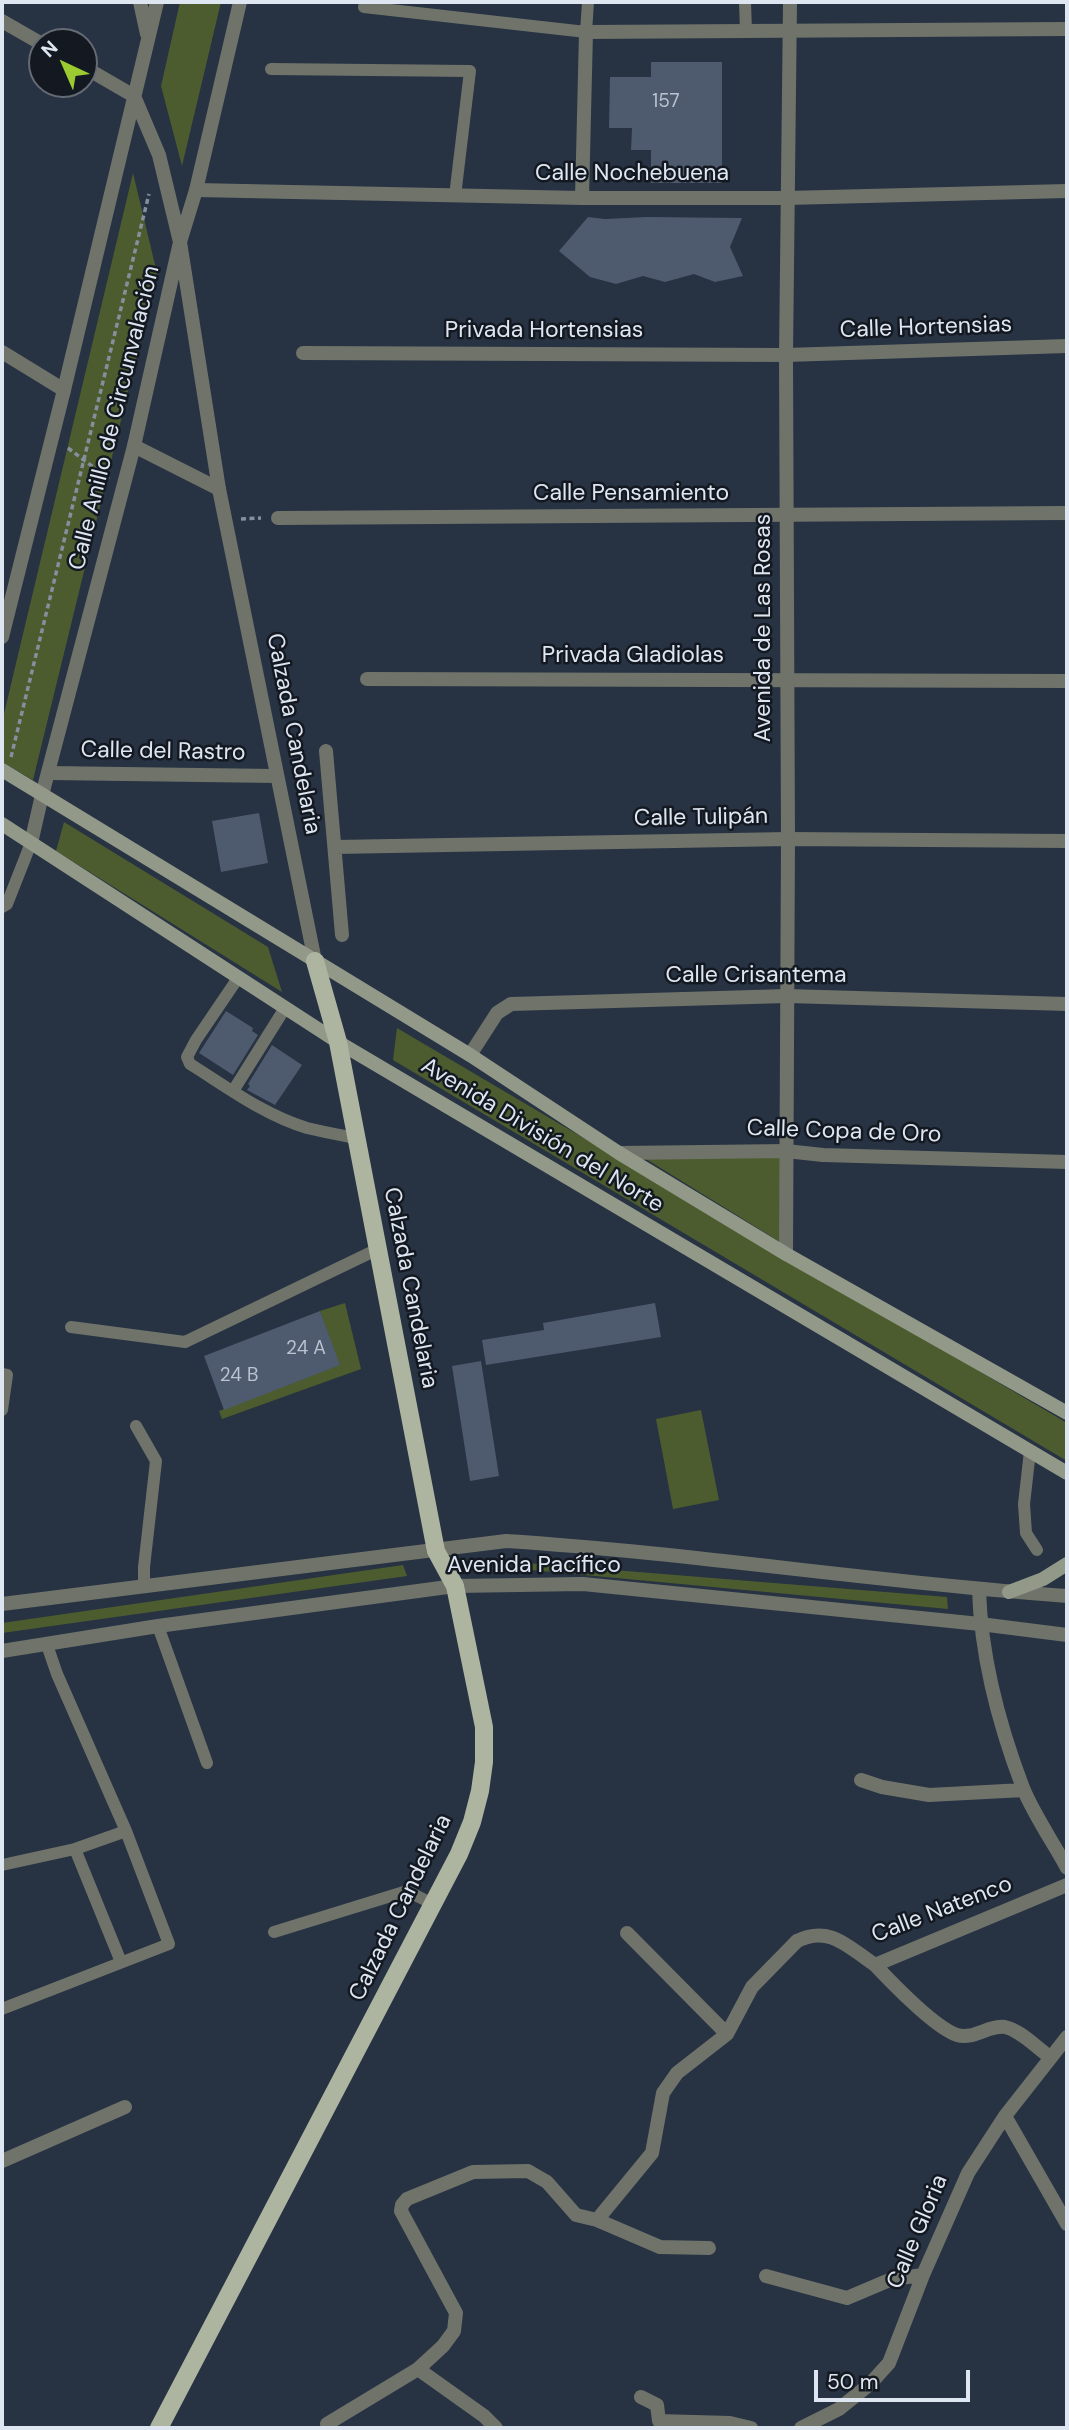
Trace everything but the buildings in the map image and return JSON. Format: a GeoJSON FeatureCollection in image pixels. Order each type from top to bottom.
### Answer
{"type":"FeatureCollection","features":[{"type":"Feature","properties":{"kind":"main road","name":"Avenida División del Norte"},"geometry":{"type":"LineString","coordinates":[[5,771],[470,1055],[619,1153],[786,1254],[1067,1413]]}},
{"type":"Feature","properties":{"kind":"main road","name":"Avenida División del Norte"},"geometry":{"type":"LineString","coordinates":[[2,826],[338,1042],[1067,1473]]}},
{"type":"Feature","properties":{"kind":"main road","name":"Calzada Candelaria"},"geometry":{"type":"LineString","coordinates":[[159,2428],[459,1854],[472,1822],[484,1762],[484,1727],[455,1586],[436,1551],[338,1042],[315,961]]}},
{"type":"Feature","properties":{"kind":"main road"},"geometry":{"type":"LineString","coordinates":[[1009,1592],[1043,1580],[1067,1564]]}},
{"type":"Feature","properties":{"kind":"street"},"geometry":{"type":"LineString","coordinates":[[140,2],[148,39]]}},
{"type":"Feature","properties":{"kind":"street"},"geometry":{"type":"LineString","coordinates":[[2,637],[157,2]]}},
{"type":"Feature","properties":{"kind":"street","name":"Calle Anillo de Circunvalación"},"geometry":{"type":"LineString","coordinates":[[31,844],[134,446],[180,242],[196,190],[240,2]]}},
{"type":"Feature","properties":{"kind":"street","name":"Avenida de Las Rosas"},"geometry":{"type":"LineString","coordinates":[[786,1254],[786,355],[790,2]]}},
{"type":"Feature","properties":{"kind":"street"},"geometry":{"type":"LineString","coordinates":[[2,21],[28,36]]}},
{"type":"Feature","properties":{"kind":"street"},"geometry":{"type":"LineString","coordinates":[[582,198],[586,32],[1067,29]]}},
{"type":"Feature","properties":{"kind":"street"},"geometry":{"type":"LineString","coordinates":[[98,75],[134,96]]}},
{"type":"Feature","properties":{"kind":"street","name":"Calzada Candelaria"},"geometry":{"type":"LineString","coordinates":[[134,96],[159,155],[180,242],[219,489],[315,961]]}},
{"type":"Feature","properties":{"kind":"street","name":"Calle Nochebuena"},"geometry":{"type":"LineString","coordinates":[[196,190],[582,198],[787,198],[1067,191]]}},
{"type":"Feature","properties":{"kind":"street","name":"Calle Hortensias"},"geometry":{"type":"LineString","coordinates":[[786,355],[1067,346]]}},
{"type":"Feature","properties":{"kind":"street"},"geometry":{"type":"LineString","coordinates":[[2,352],[64,390]]}},
{"type":"Feature","properties":{"kind":"street","name":"Privada Hortensias"},"geometry":{"type":"LineString","coordinates":[[303,353],[786,355]]}},
{"type":"Feature","properties":{"kind":"street"},"geometry":{"type":"LineString","coordinates":[[134,446],[219,489]]}},
{"type":"Feature","properties":{"kind":"street","name":"Calle Pensamiento"},"geometry":{"type":"LineString","coordinates":[[278,518],[1067,513]]}},
{"type":"Feature","properties":{"kind":"street","name":"Privada Gladiolas"},"geometry":{"type":"LineString","coordinates":[[367,679],[787,678],[1067,681]]}},
{"type":"Feature","properties":{"kind":"street"},"geometry":{"type":"LineString","coordinates":[[326,751],[342,934]]}},
{"type":"Feature","properties":{"kind":"street","name":"Calle del Rastro"},"geometry":{"type":"LineString","coordinates":[[48,773],[276,776]]}},
{"type":"Feature","properties":{"kind":"street","name":"Calle Tulipán"},"geometry":{"type":"LineString","coordinates":[[335,847],[788,839],[1067,841]]}},
{"type":"Feature","properties":{"kind":"street","name":"Calle Crisantema"},"geometry":{"type":"LineString","coordinates":[[470,1055],[497,1013],[511,1004],[788,996],[1067,1004]]}},
{"type":"Feature","properties":{"kind":"street","name":"Calle Copa de Oro"},"geometry":{"type":"LineString","coordinates":[[619,1153],[786,1151],[823,1155],[1067,1162]]}},
{"type":"Feature","properties":{"kind":"street","name":"Avenida Pacífico"},"geometry":{"type":"LineString","coordinates":[[2,1604],[506,1541],[577,1545],[979,1590],[1067,1596]]}},
{"type":"Feature","properties":{"kind":"street","name":"Avenida Pacífico"},"geometry":{"type":"LineString","coordinates":[[2,1651],[158,1626],[455,1586],[583,1584],[980,1624],[1067,1636]]}},
{"type":"Feature","properties":{"kind":"street"},"geometry":{"type":"LineString","coordinates":[[979,1590],[980,1624],[992,1688],[1024,1790],[1067,1868]]}},
{"type":"Feature","properties":{"kind":"street"},"geometry":{"type":"LineString","coordinates":[[861,1780],[929,1796],[1024,1790]]}},
{"type":"Feature","properties":{"kind":"street","name":"Calle Natenco"},"geometry":{"type":"LineString","coordinates":[[727,2034],[752,1987],[797,1941],[810,1935],[831,1936],[875,1965],[1067,1885]]}},
{"type":"Feature","properties":{"kind":"street"},"geometry":{"type":"LineString","coordinates":[[597,2220],[652,2153],[663,2093],[677,2073],[727,2034],[627,1933]]}},
{"type":"Feature","properties":{"kind":"street"},"geometry":{"type":"LineString","coordinates":[[875,1965],[910,2001],[953,2033],[967,2036],[1004,2027],[1013,2030],[1050,2057]]}},
{"type":"Feature","properties":{"kind":"street","name":"Calle Gloria"},"geometry":{"type":"LineString","coordinates":[[800,2428],[839,2409],[870,2384],[889,2363],[923,2275],[968,2173],[1005,2116],[1067,2037]]}},
{"type":"Feature","properties":{"kind":"street"},"geometry":{"type":"LineString","coordinates":[[2,2161],[125,2107]]}},
{"type":"Feature","properties":{"kind":"street"},"geometry":{"type":"LineString","coordinates":[[1005,2116],[1067,2224]]}},
{"type":"Feature","properties":{"kind":"street"},"geometry":{"type":"LineString","coordinates":[[327,2424],[418,2370],[454,2331],[456,2314],[401,2211],[407,2199],[473,2172],[528,2171],[547,2182],[576,2215],[597,2220],[660,2246],[709,2248]]}},
{"type":"Feature","properties":{"kind":"street"},"geometry":{"type":"LineString","coordinates":[[766,2276],[847,2298],[892,2279],[923,2275]]}},
{"type":"Feature","properties":{"kind":"street"},"geometry":{"type":"LineString","coordinates":[[418,2370],[484,2416],[496,2428]]}},
{"type":"Feature","properties":{"kind":"street"},"geometry":{"type":"LineString","coordinates":[[641,2397],[657,2405],[659,2421],[730,2423],[751,2428]]}},
{"type":"Feature","properties":{"kind":"lane"},"geometry":{"type":"LineString","coordinates":[[364,7],[586,32],[588,2]]}},
{"type":"Feature","properties":{"kind":"lane"},"geometry":{"type":"LineString","coordinates":[[745,2],[746,31]]}},
{"type":"Feature","properties":{"kind":"lane"},"geometry":{"type":"LineString","coordinates":[[271,69],[470,71],[455,196]]}},
{"type":"Feature","properties":{"kind":"lane"},"geometry":{"type":"LineString","coordinates":[[2,907],[6,904],[31,844]]}},
{"type":"Feature","properties":{"kind":"lane"},"geometry":{"type":"LineString","coordinates":[[238,978],[195,1040],[187,1056],[190,1063],[260,1107],[305,1127],[356,1138]]}},
{"type":"Feature","properties":{"kind":"lane"},"geometry":{"type":"LineString","coordinates":[[233,1091],[285,1008]]}},
{"type":"Feature","properties":{"kind":"lane"},"geometry":{"type":"LineString","coordinates":[[72,1327],[185,1342],[377,1249]]}},
{"type":"Feature","properties":{"kind":"lane"},"geometry":{"type":"LineString","coordinates":[[2,1374],[7,1375],[2,1410]]}},
{"type":"Feature","properties":{"kind":"lane"},"geometry":{"type":"LineString","coordinates":[[136,1426],[156,1461],[144,1586]]}},
{"type":"Feature","properties":{"kind":"lane"},"geometry":{"type":"LineString","coordinates":[[1030,1451],[1024,1504],[1025,1524],[1026,1534],[1037,1550]]}},
{"type":"Feature","properties":{"kind":"lane"},"geometry":{"type":"LineString","coordinates":[[158,1626],[207,1763]]}},
{"type":"Feature","properties":{"kind":"lane"},"geometry":{"type":"LineString","coordinates":[[2,2009],[169,1944],[126,1831],[57,1674],[47,1645]]}},
{"type":"Feature","properties":{"kind":"lane"},"geometry":{"type":"LineString","coordinates":[[2,1865],[75,1849],[126,1831]]}},
{"type":"Feature","properties":{"kind":"lane"},"geometry":{"type":"LineString","coordinates":[[75,1849],[121,1962]]}},
{"type":"Feature","properties":{"kind":"lane"},"geometry":{"type":"LineString","coordinates":[[274,1932],[407,1891],[433,1904]]}},
{"type":"Feature","properties":{"kind":"path"},"geometry":{"type":"LineString","coordinates":[[5,771],[85,461],[159,155]]}},
{"type":"Feature","properties":{"kind":"path"},"geometry":{"type":"LineString","coordinates":[[53,435],[122,489]]}},
{"type":"Feature","properties":{"kind":"path"},"geometry":{"type":"LineString","coordinates":[[225,519],[278,518]]}},
{"type":"Feature","properties":{"kind":"green space"},"geometry":{"type":"Polygon","coordinates":[[[180,2],[221,2],[182,166],[161,86],[180,2]]]}},
{"type":"Feature","properties":{"kind":"green space"},"geometry":{"type":"Polygon","coordinates":[[[133,173],[157,273],[33,780],[2,762],[2,722],[133,173]]]}},
{"type":"Feature","properties":{"kind":"green space"},"geometry":{"type":"Polygon","coordinates":[[[64,822],[268,947],[282,992],[56,851],[64,822]]]}},
{"type":"Feature","properties":{"kind":"green space"},"geometry":{"type":"Polygon","coordinates":[[[397,1028],[1067,1423],[1067,1461],[393,1060],[397,1028]]]}},
{"type":"Feature","properties":{"kind":"green space"},"geometry":{"type":"Polygon","coordinates":[[[625,1146],[786,1152],[785,1245],[625,1146]]]}},
{"type":"Feature","properties":{"kind":"green space"},"geometry":{"type":"Polygon","coordinates":[[[345,1303],[361,1369],[222,1419],[219,1411],[339,1365],[320,1311],[345,1303]]]}},
{"type":"Feature","properties":{"kind":"green space"},"geometry":{"type":"Polygon","coordinates":[[[701,1410],[719,1500],[673,1509],[656,1419],[701,1410]]]}},
{"type":"Feature","properties":{"kind":"green space"},"geometry":{"type":"Polygon","coordinates":[[[515,1562],[947,1597],[948,1609],[531,1570],[515,1562]]]}},
{"type":"Feature","properties":{"kind":"green space"},"geometry":{"type":"Polygon","coordinates":[[[403,1565],[407,1576],[2,1633],[2,1623],[403,1565]]]}}]}
